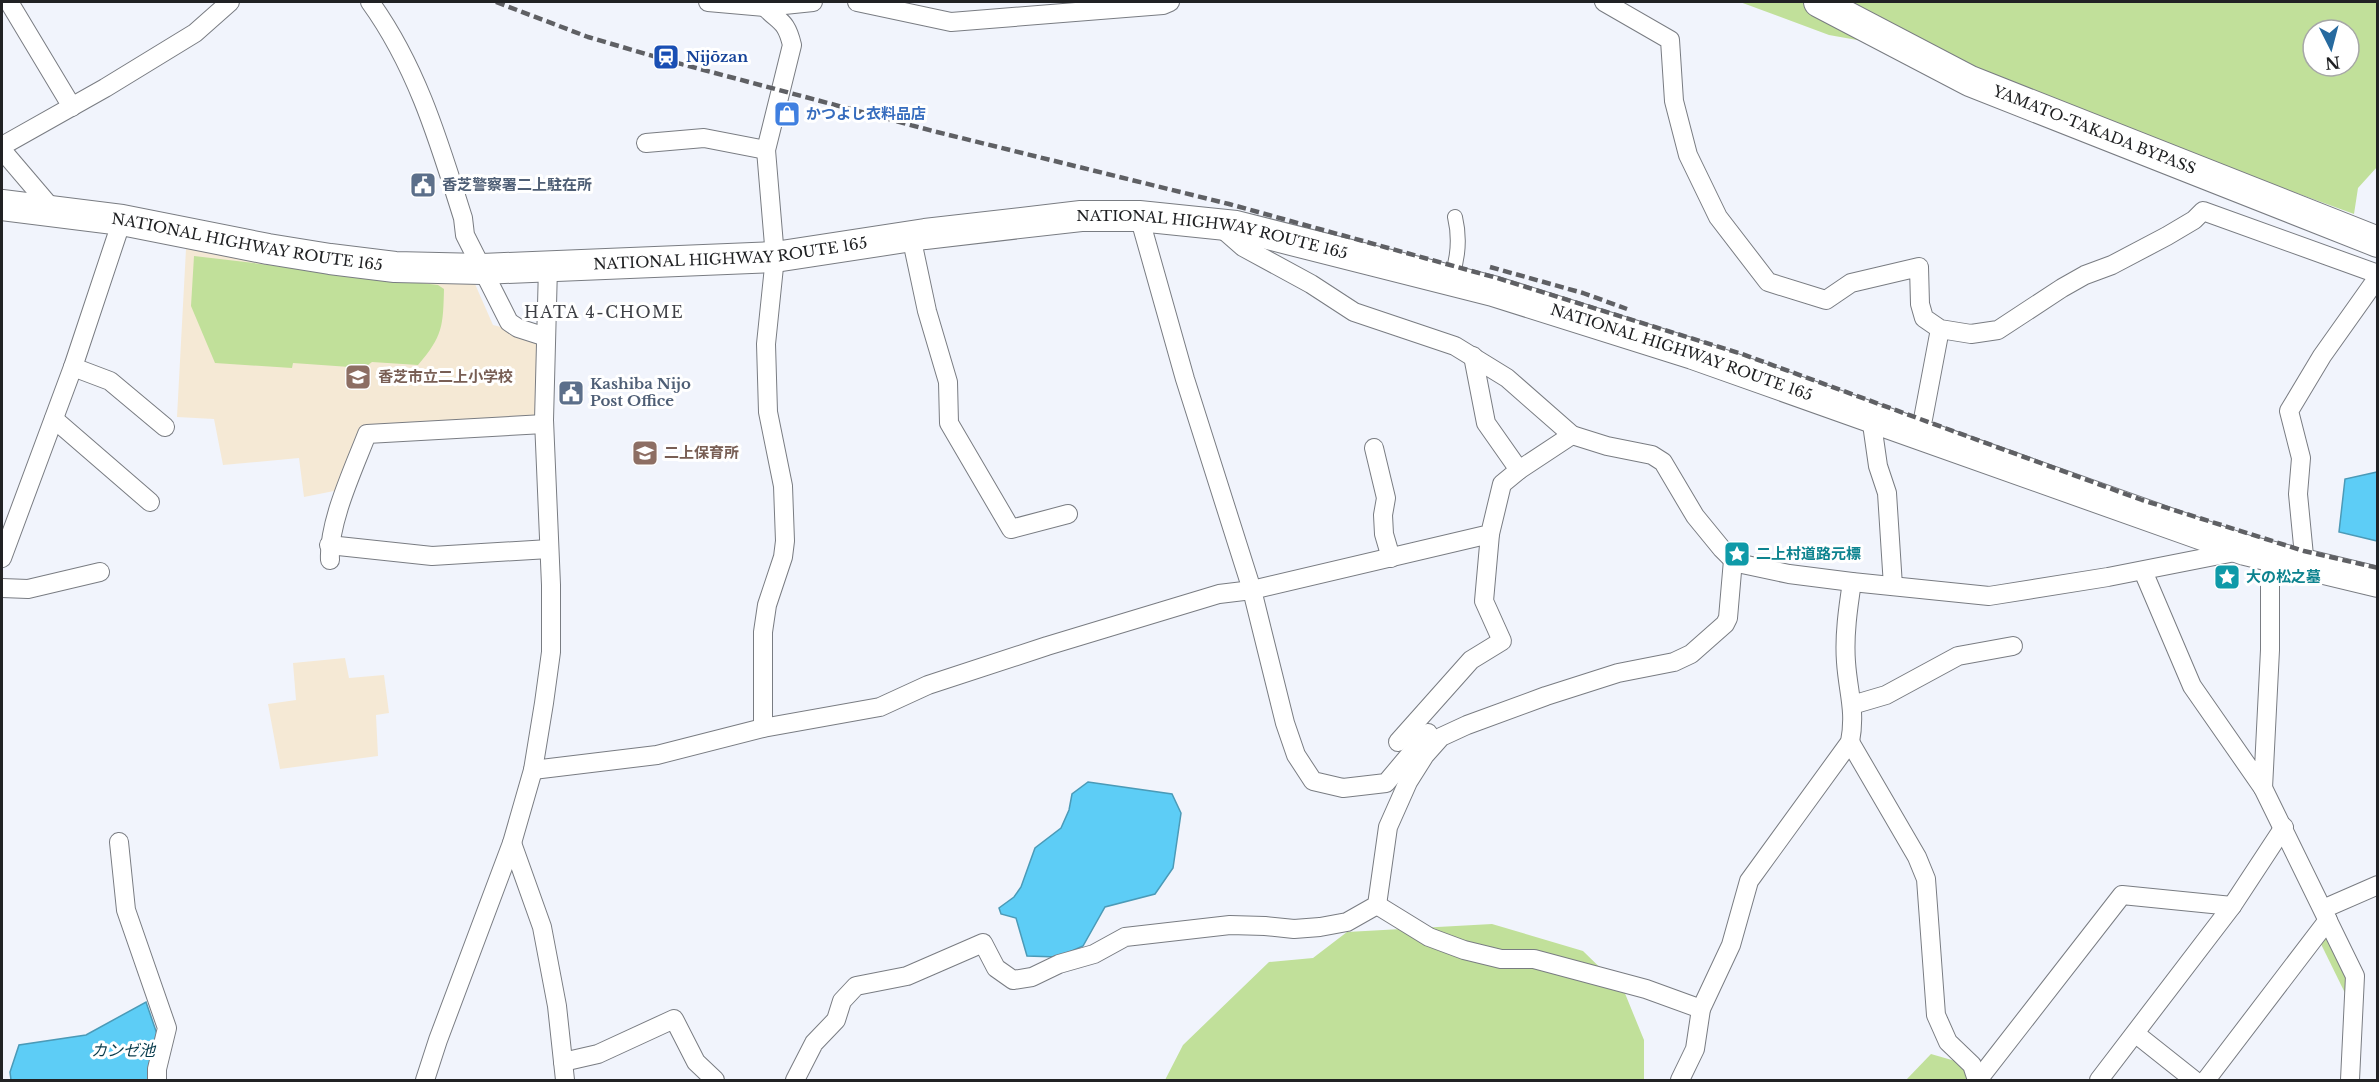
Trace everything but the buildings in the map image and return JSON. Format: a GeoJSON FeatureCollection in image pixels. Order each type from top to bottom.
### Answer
{"type":"FeatureCollection","features":[{"type":"Feature","properties":{"kind":"highway","name":"YAMATO-TAKADA BYPASS"},"geometry":{"type":"LineString","coordinates":[[1819,2],[1970,81],[2378,242]]}},
{"type":"Feature","properties":{"kind":"highway","name":"NATIONAL HIGHWAY ROUTE 165"},"geometry":{"type":"LineString","coordinates":[[2,205],[122,220],[330,259],[395,267],[482,269],[775,257],[911,236],[1081,216],[1139,216],[1257,229],[1451,279],[1693,354],[2258,553],[2378,582]]}},
{"type":"Feature","properties":{"kind":"street"},"geometry":{"type":"LineString","coordinates":[[9,2],[72,107]]}},
{"type":"Feature","properties":{"kind":"street"},"geometry":{"type":"LineString","coordinates":[[54,211],[2,148],[195,33],[230,2]]}},
{"type":"Feature","properties":{"kind":"street"},"geometry":{"type":"LineString","coordinates":[[370,2],[403,55],[424,100],[463,218],[465,235],[509,322],[518,328],[546,337]]}},
{"type":"Feature","properties":{"kind":"street"},"geometry":{"type":"LineString","coordinates":[[708,2],[738,3],[765,8],[813,2]]}},
{"type":"Feature","properties":{"kind":"street"},"geometry":{"type":"LineString","coordinates":[[856,2],[951,22],[1170,2]]}},
{"type":"Feature","properties":{"kind":"street"},"geometry":{"type":"LineString","coordinates":[[1604,2],[1670,40],[1674,101],[1688,155],[1718,217],[1768,282],[1826,300],[1851,283],[1919,267],[1920,303],[1924,318],[1940,329],[1971,334],[1998,330],[2062,288],[2167,236],[2194,220],[2203,211],[2378,275],[2322,356],[2289,411],[2301,458],[2298,494],[2305,566]]}},
{"type":"Feature","properties":{"kind":"street"},"geometry":{"type":"LineString","coordinates":[[763,728],[766,614],[783,557],[785,542],[783,486],[768,412],[766,344],[775,257],[766,150],[792,45],[789,31],[782,21],[765,8]]}},
{"type":"Feature","properties":{"kind":"street"},"geometry":{"type":"LineString","coordinates":[[646,143],[705,138],[766,150]]}},
{"type":"Feature","properties":{"kind":"street"},"geometry":{"type":"LineString","coordinates":[[1139,216],[1185,379],[1252,590],[1285,723],[1296,754],[1313,781],[1343,789],[1386,783],[1431,729],[1441,737]]}},
{"type":"Feature","properties":{"kind":"street"},"geometry":{"type":"LineString","coordinates":[[1451,279],[1459,238],[1455,217]]}},
{"type":"Feature","properties":{"kind":"street"},"geometry":{"type":"LineString","coordinates":[[2,558],[73,367],[122,220]]}},
{"type":"Feature","properties":{"kind":"street"},"geometry":{"type":"LineString","coordinates":[[1216,223],[1243,247],[1311,284],[1354,312],[1455,346],[1473,356],[1507,378],[1572,435],[1652,456],[1663,462],[1695,516],[1733,560],[1789,574],[1989,596],[2258,553],[2270,650],[2263,788]]}},
{"type":"Feature","properties":{"kind":"street"},"geometry":{"type":"LineString","coordinates":[[911,236],[927,311],[948,382],[949,423],[1011,529],[1068,514]]}},
{"type":"Feature","properties":{"kind":"street"},"geometry":{"type":"LineString","coordinates":[[425,1080],[512,843],[533,770],[551,652],[544,424],[548,267]]}},
{"type":"Feature","properties":{"kind":"street"},"geometry":{"type":"LineString","coordinates":[[1916,434],[1923,419],[1940,329]]}},
{"type":"Feature","properties":{"kind":"street"},"geometry":{"type":"LineString","coordinates":[[1473,356],[1486,423],[1519,470]]}},
{"type":"Feature","properties":{"kind":"street"},"geometry":{"type":"LineString","coordinates":[[73,367],[110,381],[165,427]]}},
{"type":"Feature","properties":{"kind":"street"},"geometry":{"type":"LineString","coordinates":[[1871,417],[1878,466],[1887,493],[1893,586]]}},
{"type":"Feature","properties":{"kind":"street"},"geometry":{"type":"LineString","coordinates":[[54,419],[150,502]]}},
{"type":"Feature","properties":{"kind":"street"},"geometry":{"type":"LineString","coordinates":[[544,424],[367,434],[344,494],[329,553],[432,556],[549,549]]}},
{"type":"Feature","properties":{"kind":"street"},"geometry":{"type":"LineString","coordinates":[[1398,742],[1471,660],[1502,640],[1484,601],[1490,534],[1502,484],[1572,435]]}},
{"type":"Feature","properties":{"kind":"street"},"geometry":{"type":"LineString","coordinates":[[1374,448],[1386,498],[1383,515],[1384,534],[1392,558]]}},
{"type":"Feature","properties":{"kind":"street"},"geometry":{"type":"LineString","coordinates":[[533,770],[657,755],[763,728],[880,707],[928,685],[1219,594],[1252,590],[1490,534]]}},
{"type":"Feature","properties":{"kind":"street"},"geometry":{"type":"LineString","coordinates":[[1377,905],[1388,827],[1408,782],[1425,755],[1441,737],[1546,696],[1618,673],[1674,662],[1691,654],[1725,624],[1728,618],[1733,560]]}},
{"type":"Feature","properties":{"kind":"street"},"geometry":{"type":"LineString","coordinates":[[2143,571],[2192,686],[2263,788],[2355,976],[2348,1080]]}},
{"type":"Feature","properties":{"kind":"street"},"geometry":{"type":"LineString","coordinates":[[2,588],[28,589],[100,572]]}},
{"type":"Feature","properties":{"kind":"street"},"geometry":{"type":"LineString","coordinates":[[1680,1080],[1695,1049],[1701,1010],[1731,945],[1749,881],[1850,742],[1854,721],[1845,661],[1847,616],[1852,582]]}},
{"type":"Feature","properties":{"kind":"street"},"geometry":{"type":"LineString","coordinates":[[1852,705],[1886,695],[1958,656],[2013,646]]}},
{"type":"Feature","properties":{"kind":"street"},"geometry":{"type":"LineString","coordinates":[[1850,742],[1917,857],[1926,879],[1928,935],[1936,1015],[1948,1042],[1972,1065],[1978,1080]]}},
{"type":"Feature","properties":{"kind":"street"},"geometry":{"type":"LineString","coordinates":[[2099,1080],[2232,906],[2284,827]]}},
{"type":"Feature","properties":{"kind":"street"},"geometry":{"type":"LineString","coordinates":[[120,842],[126,910],[166,1029],[157,1069],[157,1080]]}},
{"type":"Feature","properties":{"kind":"street"},"geometry":{"type":"LineString","coordinates":[[512,843],[542,927],[557,1006],[564,1071],[674,1019],[696,1062],[715,1080]]}},
{"type":"Feature","properties":{"kind":"street"},"geometry":{"type":"LineString","coordinates":[[2206,1080],[2325,915],[2378,885]]}},
{"type":"Feature","properties":{"kind":"street"},"geometry":{"type":"LineString","coordinates":[[1978,1080],[2122,895],[2232,906]]}},
{"type":"Feature","properties":{"kind":"street"},"geometry":{"type":"LineString","coordinates":[[1377,905],[1429,937],[1464,950],[1501,959],[1534,959],[1646,988],[1701,1010]]}},
{"type":"Feature","properties":{"kind":"street"},"geometry":{"type":"LineString","coordinates":[[795,1080],[814,1043],[836,1020],[842,1001],[856,986],[907,976],[982,943],[996,968],[1013,980],[1032,977],[1059,964],[1094,954],[1125,937],[1230,926],[1294,929],[1320,927],[1347,922],[1377,905]]}},
{"type":"Feature","properties":{"kind":"street"},"geometry":{"type":"LineString","coordinates":[[2136,1034],[2194,1080]]}},
{"type":"Feature","properties":{"kind":"shaded area","name":"香芝市立二上小学校"},"geometry":{"type":"Polygon","coordinates":[[[186,249],[475,284],[493,325],[538,336],[538,419],[363,425],[339,490],[304,497],[299,458],[223,465],[214,419],[177,417],[186,249]]]}},
{"type":"Feature","properties":{"kind":"shaded area"},"geometry":{"type":"Polygon","coordinates":[[[345,658],[349,678],[384,675],[389,713],[376,715],[378,756],[280,769],[268,704],[296,700],[293,663],[345,658]]]}},
{"type":"Feature","properties":{"kind":"green space"},"geometry":{"type":"Polygon","coordinates":[[[1740,2],[2377,2],[2377,167],[2358,188],[2354,214],[2168,146],[1947,56],[1829,35],[1740,2]]]}},
{"type":"Feature","properties":{"kind":"green space"},"geometry":{"type":"Polygon","coordinates":[[[194,256],[438,285],[444,289],[440,330],[418,365],[372,362],[364,368],[293,363],[292,368],[215,363],[191,306],[194,256]]]}},
{"type":"Feature","properties":{"kind":"green space"},"geometry":{"type":"Polygon","coordinates":[[[1492,924],[1583,951],[1624,991],[1644,1040],[1644,1080],[1165,1080],[1183,1045],[1269,962],[1313,958],[1347,932],[1492,924]]]}},
{"type":"Feature","properties":{"kind":"green space"},"geometry":{"type":"Polygon","coordinates":[[[2330,935],[2355,976],[2350,990],[2345,993],[2320,942],[2330,935]]]}},
{"type":"Feature","properties":{"kind":"green space"},"geometry":{"type":"Polygon","coordinates":[[[1931,1054],[1969,1065],[1978,1080],[1906,1080],[1931,1054]]]}},
{"type":"Feature","properties":{"kind":"water"},"geometry":{"type":"Polygon","coordinates":[[[2377,472],[2377,541],[2339,532],[2345,479],[2377,472]]]}},
{"type":"Feature","properties":{"kind":"water"},"geometry":{"type":"Polygon","coordinates":[[[1088,782],[1172,794],[1181,813],[1173,868],[1155,894],[1105,907],[1083,946],[1058,957],[1027,956],[1016,918],[1001,914],[999,908],[1014,897],[1021,887],[1035,848],[1061,828],[1069,810],[1072,794],[1088,782]]]}},
{"type":"Feature","properties":{"kind":"water","name":"カンゼ池"},"geometry":{"type":"Polygon","coordinates":[[[146,1002],[157,1034],[148,1080],[11,1080],[10,1072],[19,1045],[86,1035],[146,1002]]]}},
{"type":"Feature","properties":{"kind":"railway"},"geometry":{"type":"LineString","coordinates":[[496,2],[588,37],[670,61],[933,131],[1229,204],[1497,278],[1742,354],[2142,500],[2304,551],[2378,568]]}},
{"type":"Feature","properties":{"kind":"railway"},"geometry":{"type":"LineString","coordinates":[[1490,267],[1583,293],[1627,309]]}},
{"type":"Feature","properties":{"kind":"place","name":"Nijōzan"},"geometry":{"type":"Point","coordinates":[666,57]}},
{"type":"Feature","properties":{"kind":"place","name":"かつよし衣料品店"},"geometry":{"type":"Point","coordinates":[787,114]}},
{"type":"Feature","properties":{"kind":"place","name":"香芝警察署二上駐在所"},"geometry":{"type":"Point","coordinates":[423,185]}},
{"type":"Feature","properties":{"kind":"place","name":"香芝市立二上小学校"},"geometry":{"type":"Point","coordinates":[358,377]}},
{"type":"Feature","properties":{"kind":"place","name":"Kashiba Nijo Post Office"},"geometry":{"type":"Point","coordinates":[571,393]}},
{"type":"Feature","properties":{"kind":"place","name":"二上保育所"},"geometry":{"type":"Point","coordinates":[645,453]}},
{"type":"Feature","properties":{"kind":"place","name":"二上村道路元標"},"geometry":{"type":"Point","coordinates":[1737,554]}},
{"type":"Feature","properties":{"kind":"place","name":"大の松之墓"},"geometry":{"type":"Point","coordinates":[2227,577]}},
{"type":"Feature","properties":{"kind":"district","name":"HATA 4-CHOME"},"geometry":{"type":"Point","coordinates":[604,312]}}]}
